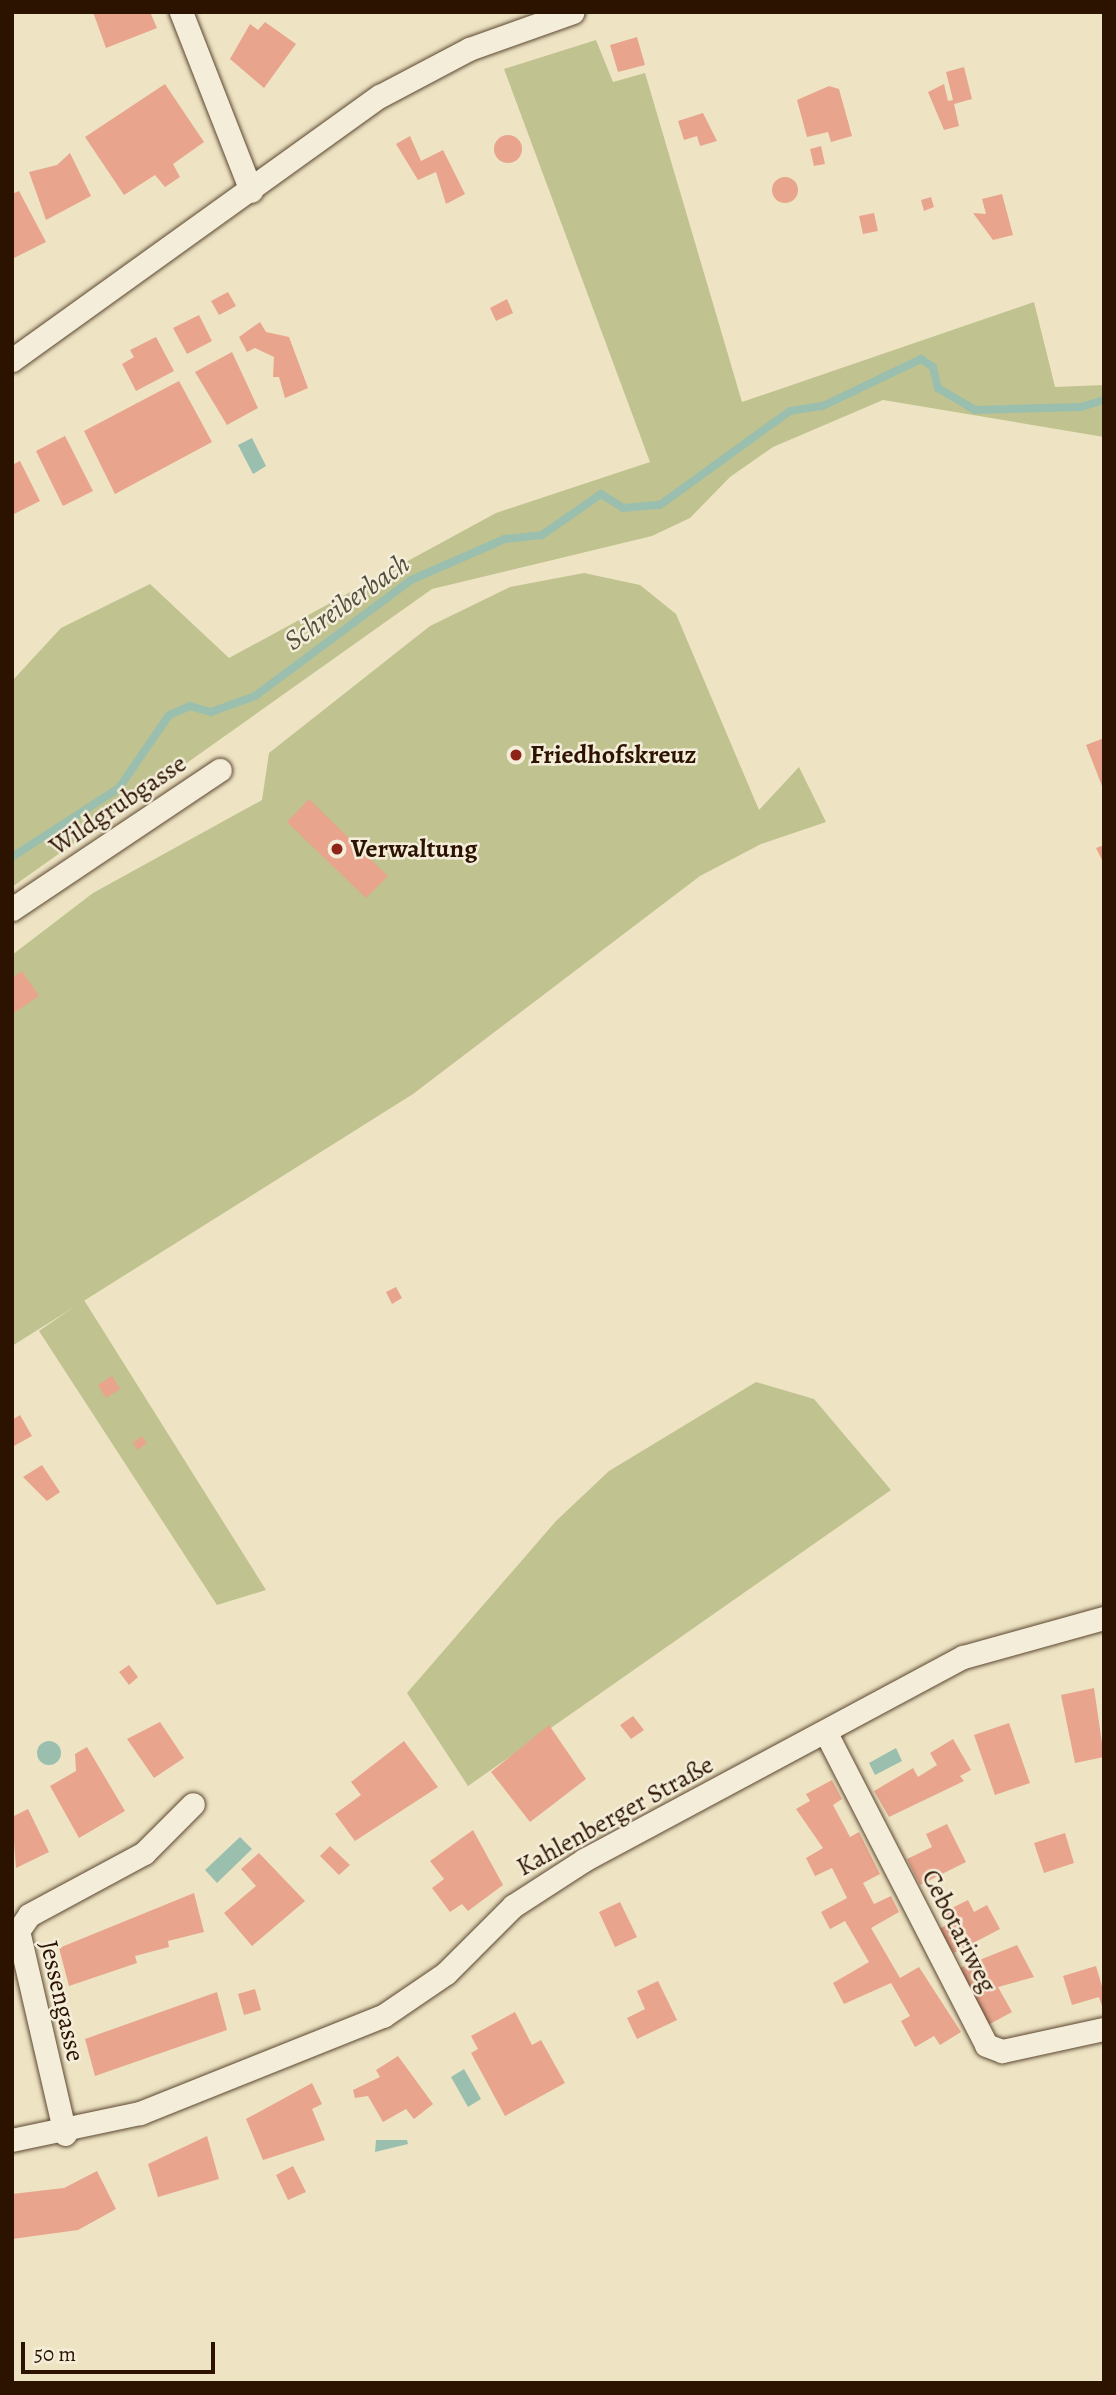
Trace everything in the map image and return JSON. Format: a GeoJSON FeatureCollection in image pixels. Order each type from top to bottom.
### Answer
{"type":"FeatureCollection","features":[{"type":"Feature","properties":{"kind":"street"},"geometry":{"type":"LineString","coordinates":[[181,12],[251,191]]}},
{"type":"Feature","properties":{"kind":"street"},"geometry":{"type":"LineString","coordinates":[[12,360],[419,73],[524,26],[573,12]]}},
{"type":"Feature","properties":{"kind":"street","name":"Wildgrubgasse"},"geometry":{"type":"LineString","coordinates":[[12,909],[220,770]]}},
{"type":"Feature","properties":{"kind":"street","name":"Kahlenberger Straße"},"geometry":{"type":"LineString","coordinates":[[12,2140],[65,2134],[140,2113],[383,2015],[446,1972],[542,1885],[827,1735],[963,1657],[1104,1618]]}},
{"type":"Feature","properties":{"kind":"street","name":"Cebotariweg"},"geometry":{"type":"LineString","coordinates":[[827,1735],[986,2045],[1002,2051],[1104,2029]]}},
{"type":"Feature","properties":{"kind":"street","name":"Jessengasse"},"geometry":{"type":"LineString","coordinates":[[65,2134],[18,1931],[29,1915],[144,1853],[193,1804]]}},
{"type":"Feature","properties":{"kind":"green space"},"geometry":{"type":"Polygon","coordinates":[[[596,40],[613,82],[645,73],[742,402],[1034,302],[1055,387],[1104,385],[1104,437],[883,400],[773,447],[730,477],[690,518],[652,536],[432,589],[12,887],[12,681],[61,628],[150,584],[229,658],[496,513],[650,462],[504,69],[596,40]]]}},
{"type":"Feature","properties":{"kind":"green space"},"geometry":{"type":"Polygon","coordinates":[[[584,573],[640,585],[676,614],[759,810],[799,767],[826,822],[761,844],[700,876],[413,1094],[12,1346],[12,955],[93,893],[262,800],[269,753],[430,626],[510,587],[584,573]]]}},
{"type":"Feature","properties":{"kind":"green space"},"geometry":{"type":"Polygon","coordinates":[[[84,1300],[266,1590],[217,1605],[39,1331],[84,1300]]]}},
{"type":"Feature","properties":{"kind":"green space"},"geometry":{"type":"Polygon","coordinates":[[[756,1382],[814,1399],[891,1490],[468,1786],[407,1693],[556,1521],[609,1471],[756,1382]]]}},
{"type":"Feature","properties":{"kind":"shaded area"},"geometry":{"type":"Polygon","coordinates":[[[252,438],[266,466],[253,474],[238,445],[252,438]]]}},
{"type":"Feature","properties":{"kind":"shaded area"},"geometry":{"type":"Polygon","coordinates":[[[49,1741],[60,1748],[61,1753],[54,1764],[49,1765],[38,1758],[37,1753],[44,1742],[49,1741]]]}},
{"type":"Feature","properties":{"kind":"shaded area"},"geometry":{"type":"Polygon","coordinates":[[[896,1748],[902,1761],[875,1775],[869,1763],[896,1748]]]}},
{"type":"Feature","properties":{"kind":"shaded area"},"geometry":{"type":"Polygon","coordinates":[[[240,1837],[252,1849],[217,1883],[205,1870],[240,1837]]]}},
{"type":"Feature","properties":{"kind":"shaded area"},"geometry":{"type":"Polygon","coordinates":[[[464,2069],[481,2099],[468,2107],[451,2077],[464,2069]]]}},
{"type":"Feature","properties":{"kind":"shaded area"},"geometry":{"type":"Polygon","coordinates":[[[376,2140],[407,2140],[408,2144],[375,2152],[376,2140]]]}},
{"type":"Feature","properties":{"kind":"building"},"geometry":{"type":"Polygon","coordinates":[[[93,12],[150,12],[157,28],[106,48],[93,12]]]}},
{"type":"Feature","properties":{"kind":"building"},"geometry":{"type":"Polygon","coordinates":[[[265,22],[296,44],[264,88],[230,59],[250,24],[258,30],[265,22]]]}},
{"type":"Feature","properties":{"kind":"building"},"geometry":{"type":"Polygon","coordinates":[[[637,37],[645,65],[618,72],[610,45],[637,37]]]}},
{"type":"Feature","properties":{"kind":"building"},"geometry":{"type":"Polygon","coordinates":[[[964,67],[972,99],[954,104],[959,126],[944,130],[928,92],[944,84],[948,101],[953,100],[946,72],[964,67]]]}},
{"type":"Feature","properties":{"kind":"building"},"geometry":{"type":"Polygon","coordinates":[[[165,84],[204,142],[173,164],[180,177],[165,187],[155,175],[124,195],[85,137],[165,84]]]}},
{"type":"Feature","properties":{"kind":"building"},"geometry":{"type":"Polygon","coordinates":[[[829,86],[839,89],[852,136],[831,142],[828,132],[807,137],[797,100],[829,86]]]}},
{"type":"Feature","properties":{"kind":"building"},"geometry":{"type":"Polygon","coordinates":[[[703,113],[717,141],[700,146],[697,136],[684,140],[678,121],[703,113]]]}},
{"type":"Feature","properties":{"kind":"building"},"geometry":{"type":"Polygon","coordinates":[[[508,135],[518,139],[522,149],[518,159],[508,163],[498,159],[494,149],[498,139],[508,135]]]}},
{"type":"Feature","properties":{"kind":"building"},"geometry":{"type":"Polygon","coordinates":[[[410,136],[421,161],[443,150],[465,194],[446,204],[436,172],[418,180],[396,144],[410,136]]]}},
{"type":"Feature","properties":{"kind":"building"},"geometry":{"type":"Polygon","coordinates":[[[821,146],[825,164],[814,166],[810,149],[821,146]]]}},
{"type":"Feature","properties":{"kind":"building"},"geometry":{"type":"Polygon","coordinates":[[[70,153],[91,196],[46,220],[29,172],[57,165],[70,153]]]}},
{"type":"Feature","properties":{"kind":"building"},"geometry":{"type":"Polygon","coordinates":[[[785,177],[794,181],[798,190],[794,199],[785,203],[776,199],[772,190],[776,181],[785,177]]]}},
{"type":"Feature","properties":{"kind":"building"},"geometry":{"type":"Polygon","coordinates":[[[19,191],[46,242],[12,259],[12,194],[19,191]]]}},
{"type":"Feature","properties":{"kind":"building"},"geometry":{"type":"Polygon","coordinates":[[[1002,194],[1013,235],[993,240],[973,213],[986,214],[982,199],[1002,194]]]}},
{"type":"Feature","properties":{"kind":"building"},"geometry":{"type":"Polygon","coordinates":[[[931,197],[934,207],[924,211],[921,200],[931,197]]]}},
{"type":"Feature","properties":{"kind":"building"},"geometry":{"type":"Polygon","coordinates":[[[874,213],[878,231],[863,234],[859,216],[874,213]]]}},
{"type":"Feature","properties":{"kind":"building"},"geometry":{"type":"Polygon","coordinates":[[[228,292],[236,306],[219,315],[211,301],[228,292]]]}},
{"type":"Feature","properties":{"kind":"building"},"geometry":{"type":"Polygon","coordinates":[[[507,299],[513,313],[496,321],[490,308],[507,299]]]}},
{"type":"Feature","properties":{"kind":"building"},"geometry":{"type":"Polygon","coordinates":[[[199,315],[212,341],[187,354],[173,328],[199,315]]]}},
{"type":"Feature","properties":{"kind":"building"},"geometry":{"type":"Polygon","coordinates":[[[260,322],[266,332],[289,337],[308,388],[285,398],[279,377],[273,377],[274,357],[255,348],[247,352],[239,337],[260,322]]]}},
{"type":"Feature","properties":{"kind":"building"},"geometry":{"type":"Polygon","coordinates":[[[156,337],[174,371],[136,391],[122,364],[134,357],[130,350],[156,337]]]}},
{"type":"Feature","properties":{"kind":"building"},"geometry":{"type":"Polygon","coordinates":[[[232,352],[258,408],[227,425],[195,372],[232,352]]]}},
{"type":"Feature","properties":{"kind":"building"},"geometry":{"type":"Polygon","coordinates":[[[179,381],[212,442],[115,494],[84,431],[179,381]]]}},
{"type":"Feature","properties":{"kind":"building"},"geometry":{"type":"Polygon","coordinates":[[[65,436],[93,491],[63,506],[36,451],[65,436]]]}},
{"type":"Feature","properties":{"kind":"building"},"geometry":{"type":"Polygon","coordinates":[[[20,461],[40,501],[12,515],[12,465],[20,461]]]}},
{"type":"Feature","properties":{"kind":"building"},"geometry":{"type":"Polygon","coordinates":[[[1104,738],[1104,791],[1086,745],[1104,738]]]}},
{"type":"Feature","properties":{"kind":"building","name":"Verwaltung"},"geometry":{"type":"Polygon","coordinates":[[[309,799],[388,876],[366,898],[287,822],[309,799]]]}},
{"type":"Feature","properties":{"kind":"building"},"geometry":{"type":"Polygon","coordinates":[[[1104,845],[1104,864],[1096,848],[1104,845]]]}},
{"type":"Feature","properties":{"kind":"building"},"geometry":{"type":"Polygon","coordinates":[[[22,971],[39,996],[12,1014],[12,978],[22,971]]]}},
{"type":"Feature","properties":{"kind":"building"},"geometry":{"type":"Polygon","coordinates":[[[396,1287],[402,1298],[392,1304],[386,1292],[396,1287]]]}},
{"type":"Feature","properties":{"kind":"building"},"geometry":{"type":"Polygon","coordinates":[[[112,1376],[120,1389],[106,1398],[98,1385],[112,1376]]]}},
{"type":"Feature","properties":{"kind":"building"},"geometry":{"type":"Polygon","coordinates":[[[20,1415],[32,1436],[12,1447],[12,1420],[20,1415]]]}},
{"type":"Feature","properties":{"kind":"building"},"geometry":{"type":"Polygon","coordinates":[[[141,1436],[147,1443],[138,1450],[133,1443],[141,1436]]]}},
{"type":"Feature","properties":{"kind":"building"},"geometry":{"type":"Polygon","coordinates":[[[42,1465],[60,1492],[47,1501],[23,1477],[42,1465]]]}},
{"type":"Feature","properties":{"kind":"building"},"geometry":{"type":"Polygon","coordinates":[[[129,1665],[138,1677],[129,1685],[119,1672],[129,1665]]]}},
{"type":"Feature","properties":{"kind":"building"},"geometry":{"type":"Polygon","coordinates":[[[1094,1688],[1104,1757],[1075,1763],[1061,1695],[1094,1688]]]}},
{"type":"Feature","properties":{"kind":"building"},"geometry":{"type":"Polygon","coordinates":[[[633,1716],[644,1730],[631,1739],[620,1725],[633,1716]]]}},
{"type":"Feature","properties":{"kind":"building"},"geometry":{"type":"Polygon","coordinates":[[[160,1722],[184,1758],[154,1778],[127,1739],[160,1722]]]}},
{"type":"Feature","properties":{"kind":"building"},"geometry":{"type":"Polygon","coordinates":[[[1009,1723],[1030,1783],[995,1795],[974,1735],[1009,1723]]]}},
{"type":"Feature","properties":{"kind":"building"},"geometry":{"type":"Polygon","coordinates":[[[549,1725],[586,1779],[530,1822],[491,1772],[549,1725]]]}},
{"type":"Feature","properties":{"kind":"building"},"geometry":{"type":"Polygon","coordinates":[[[953,1739],[971,1770],[960,1776],[964,1781],[889,1817],[874,1791],[913,1768],[918,1777],[937,1765],[930,1753],[953,1739]]]}},
{"type":"Feature","properties":{"kind":"building"},"geometry":{"type":"Polygon","coordinates":[[[404,1741],[438,1787],[355,1841],[335,1814],[361,1795],[351,1782],[404,1741]]]}},
{"type":"Feature","properties":{"kind":"building"},"geometry":{"type":"Polygon","coordinates":[[[87,1747],[125,1811],[79,1838],[50,1786],[76,1771],[75,1754],[87,1747]]]}},
{"type":"Feature","properties":{"kind":"building"},"geometry":{"type":"Polygon","coordinates":[[[832,1780],[842,1799],[833,1805],[850,1837],[859,1832],[880,1874],[863,1883],[874,1904],[891,1896],[899,1912],[871,1928],[900,1978],[919,1967],[961,2032],[940,2045],[934,2036],[915,2047],[901,2021],[910,2016],[891,1983],[844,2004],[833,1983],[869,1962],[845,1921],[830,1929],[821,1912],[847,1898],[832,1868],[815,1876],[806,1858],[823,1848],[796,1809],[810,1801],[806,1794],[832,1780]]]}},
{"type":"Feature","properties":{"kind":"building"},"geometry":{"type":"Polygon","coordinates":[[[28,1809],[49,1852],[16,1868],[12,1817],[28,1809]]]}},
{"type":"Feature","properties":{"kind":"building"},"geometry":{"type":"Polygon","coordinates":[[[947,1824],[966,1862],[920,1885],[907,1859],[932,1847],[926,1834],[947,1824]]]}},
{"type":"Feature","properties":{"kind":"building"},"geometry":{"type":"Polygon","coordinates":[[[473,1830],[503,1885],[468,1911],[462,1904],[450,1912],[432,1888],[444,1879],[430,1861],[473,1830]]]}},
{"type":"Feature","properties":{"kind":"building"},"geometry":{"type":"Polygon","coordinates":[[[1065,1833],[1074,1863],[1044,1873],[1034,1843],[1065,1833]]]}},
{"type":"Feature","properties":{"kind":"building"},"geometry":{"type":"Polygon","coordinates":[[[330,1846],[350,1865],[339,1875],[320,1856],[330,1846]]]}},
{"type":"Feature","properties":{"kind":"building"},"geometry":{"type":"Polygon","coordinates":[[[259,1853],[305,1901],[252,1946],[224,1913],[256,1886],[241,1869],[259,1853]]]}},
{"type":"Feature","properties":{"kind":"building"},"geometry":{"type":"Polygon","coordinates":[[[194,1893],[204,1932],[168,1941],[169,1947],[135,1956],[137,1963],[69,1986],[59,1948],[194,1893]]]}},
{"type":"Feature","properties":{"kind":"building"},"geometry":{"type":"Polygon","coordinates":[[[968,1900],[974,1912],[987,1905],[1000,1929],[954,1953],[937,1930],[950,1923],[944,1912],[968,1900]]]}},
{"type":"Feature","properties":{"kind":"building"},"geometry":{"type":"Polygon","coordinates":[[[620,1902],[637,1937],[615,1947],[599,1912],[620,1902]]]}},
{"type":"Feature","properties":{"kind":"building"},"geometry":{"type":"Polygon","coordinates":[[[1017,1945],[1034,1977],[998,1987],[1012,2012],[988,2025],[957,1969],[1017,1945]]]}},
{"type":"Feature","properties":{"kind":"building"},"geometry":{"type":"Polygon","coordinates":[[[1096,1966],[1104,1993],[1104,2012],[1099,1997],[1072,2005],[1063,1976],[1096,1966]]]}},
{"type":"Feature","properties":{"kind":"building"},"geometry":{"type":"Polygon","coordinates":[[[658,1981],[677,2020],[637,2039],[627,2018],[645,2009],[637,1991],[658,1981]]]}},
{"type":"Feature","properties":{"kind":"building"},"geometry":{"type":"Polygon","coordinates":[[[255,1989],[261,2010],[244,2015],[238,1994],[255,1989]]]}},
{"type":"Feature","properties":{"kind":"building"},"geometry":{"type":"Polygon","coordinates":[[[217,1992],[227,2030],[95,2076],[85,2039],[217,1992]]]}},
{"type":"Feature","properties":{"kind":"building"},"geometry":{"type":"Polygon","coordinates":[[[515,2012],[532,2045],[541,2040],[565,2083],[505,2116],[471,2053],[478,2049],[471,2036],[515,2012]]]}},
{"type":"Feature","properties":{"kind":"building"},"geometry":{"type":"Polygon","coordinates":[[[398,2056],[433,2104],[414,2119],[406,2109],[383,2122],[368,2096],[355,2098],[353,2090],[380,2077],[376,2070],[398,2056]]]}},
{"type":"Feature","properties":{"kind":"building"},"geometry":{"type":"Polygon","coordinates":[[[312,2083],[322,2104],[312,2109],[325,2140],[263,2160],[246,2119],[312,2083]]]}},
{"type":"Feature","properties":{"kind":"building"},"geometry":{"type":"Polygon","coordinates":[[[207,2136],[219,2179],[158,2197],[148,2164],[207,2136]]]}},
{"type":"Feature","properties":{"kind":"building"},"geometry":{"type":"Polygon","coordinates":[[[293,2166],[306,2192],[288,2200],[276,2175],[293,2166]]]}},
{"type":"Feature","properties":{"kind":"building"},"geometry":{"type":"Polygon","coordinates":[[[97,2171],[116,2209],[78,2230],[12,2239],[12,2194],[64,2188],[97,2171]]]}},
{"type":"Feature","properties":{"kind":"waterway","name":"Schreiberbach"},"geometry":{"type":"LineString","coordinates":[[12,857],[119,788],[169,715],[190,706],[211,712],[255,696],[411,580],[505,539],[542,535],[601,494],[623,508],[660,505],[790,411],[823,406],[921,359],[933,367],[938,388],[975,410],[1081,407],[1104,400]]}},
{"type":"Feature","properties":{"kind":"place","name":"Friedhofskreuz"},"geometry":{"type":"Point","coordinates":[516,755]}},
{"type":"Feature","properties":{"kind":"place","name":"Verwaltung"},"geometry":{"type":"Point","coordinates":[337,849]}}]}
